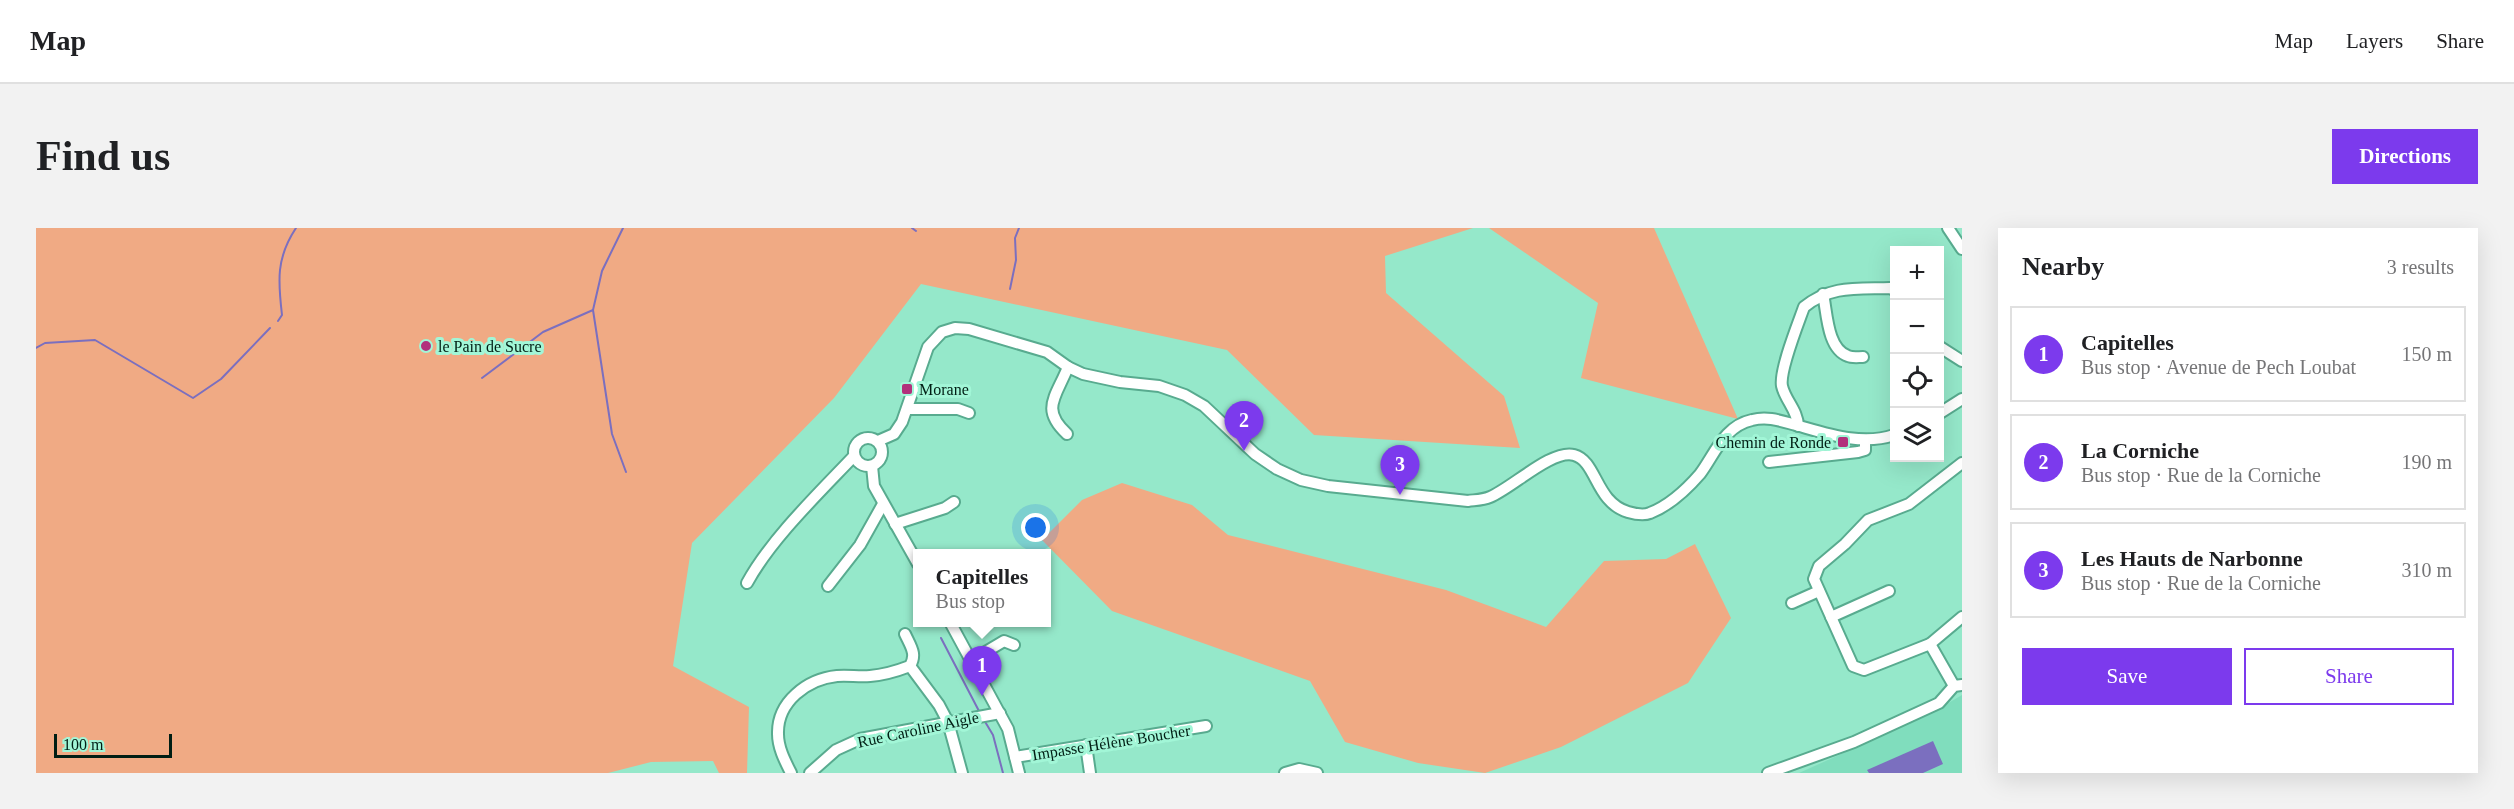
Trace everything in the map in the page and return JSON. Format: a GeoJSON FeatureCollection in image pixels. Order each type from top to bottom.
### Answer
{"type":"FeatureCollection","features":[{"type":"Feature","properties":{"kind":"street"},"geometry":{"type":"LineString","coordinates":[[1948,228],[1961,245]]}},
{"type":"Feature","properties":{"kind":"street"},"geometry":{"type":"LineString","coordinates":[[1798,426],[1798,420],[1781,380],[1804,307],[1823,294],[1836,290],[1890,288]]}},
{"type":"Feature","properties":{"kind":"street"},"geometry":{"type":"LineString","coordinates":[[1823,294],[1833,341],[1839,350],[1848,356],[1863,357]]}},
{"type":"Feature","properties":{"kind":"street"},"geometry":{"type":"LineString","coordinates":[[872,466],[859,464],[854,456],[854,447],[859,440],[866,437],[878,441],[894,434],[908,409],[928,347],[942,332],[955,328],[969,329],[1047,352],[1068,367],[1098,378],[1160,386],[1185,394],[1204,406],[1255,454],[1277,469],[1301,480],[1328,486],[1468,501],[1489,497],[1556,457],[1570,454],[1579,457],[1587,466],[1606,500],[1618,509],[1635,514],[1648,514],[1666,504],[1700,474],[1725,435],[1749,420],[1767,418],[1865,440],[1890,436]]}},
{"type":"Feature","properties":{"kind":"street"},"geometry":{"type":"LineString","coordinates":[[1944,350],[1962,361]]}},
{"type":"Feature","properties":{"kind":"street"},"geometry":{"type":"LineString","coordinates":[[1067,434],[1055,423],[1051,409],[1068,367]]}},
{"type":"Feature","properties":{"kind":"street"},"geometry":{"type":"LineString","coordinates":[[1944,410],[1962,399]]}},
{"type":"Feature","properties":{"kind":"street"},"geometry":{"type":"LineString","coordinates":[[908,409],[958,409],[969,413]]}},
{"type":"Feature","properties":{"kind":"street"},"geometry":{"type":"LineString","coordinates":[[1769,462],[1858,452],[1865,450],[1865,440]]}},
{"type":"Feature","properties":{"kind":"street"},"geometry":{"type":"LineString","coordinates":[[878,441],[882,455],[872,466],[874,486],[913,555]]}},
{"type":"Feature","properties":{"kind":"street"},"geometry":{"type":"LineString","coordinates":[[747,583],[794,520],[854,456]]}},
{"type":"Feature","properties":{"kind":"street"},"geometry":{"type":"LineString","coordinates":[[1962,463],[1909,504],[1868,520],[1819,566],[1814,579],[1853,666],[1864,670],[1930,644],[1962,617]]}},
{"type":"Feature","properties":{"kind":"street"},"geometry":{"type":"LineString","coordinates":[[895,524],[945,508],[954,502]]}},
{"type":"Feature","properties":{"kind":"street"},"geometry":{"type":"LineString","coordinates":[[828,586],[860,545],[884,504]]}},
{"type":"Feature","properties":{"kind":"street"},"geometry":{"type":"LineString","coordinates":[[1792,603],[1819,591]]}},
{"type":"Feature","properties":{"kind":"street"},"geometry":{"type":"LineString","coordinates":[[1831,617],[1889,591]]}},
{"type":"Feature","properties":{"kind":"street"},"geometry":{"type":"LineString","coordinates":[[953,627],[972,660],[994,714],[1008,729],[1019,773]]}},
{"type":"Feature","properties":{"kind":"street"},"geometry":{"type":"LineString","coordinates":[[791,773],[781,753],[778,734],[783,709],[797,692],[836,676],[871,676],[910,666],[914,652],[905,634]]}},
{"type":"Feature","properties":{"kind":"street"},"geometry":{"type":"LineString","coordinates":[[972,660],[1004,641],[1014,645]]}},
{"type":"Feature","properties":{"kind":"street"},"geometry":{"type":"LineString","coordinates":[[1768,773],[1854,742],[1939,702],[1958,686],[1930,644]]}},
{"type":"Feature","properties":{"kind":"street"},"geometry":{"type":"LineString","coordinates":[[910,666],[939,705],[948,722],[960,772]]}},
{"type":"Feature","properties":{"kind":"street","name":"Rue Caroline Aigle"},"geometry":{"type":"LineString","coordinates":[[810,773],[836,750],[860,739],[994,714]]}},
{"type":"Feature","properties":{"kind":"street","name":"Impasse Hélène Boucher"},"geometry":{"type":"LineString","coordinates":[[1016,758],[1206,726]]}},
{"type":"Feature","properties":{"kind":"street"},"geometry":{"type":"LineString","coordinates":[[1086,745],[1090,773]]}},
{"type":"Feature","properties":{"kind":"street"},"geometry":{"type":"LineString","coordinates":[[1285,773],[1299,769],[1317,773]]}},
{"type":"Feature","properties":{"kind":"shaded area"},"geometry":{"type":"Polygon","coordinates":[[[36,228],[1473,228],[1385,256],[1386,293],[1504,396],[1520,448],[1314,435],[1227,350],[921,284],[834,398],[692,543],[673,666],[749,707],[747,773],[719,773],[713,761],[651,762],[608,773],[36,773],[36,228]]]}},
{"type":"Feature","properties":{"kind":"shaded area"},"geometry":{"type":"Polygon","coordinates":[[[1489,228],[1654,228],[1738,419],[1581,378],[1598,303],[1489,228]]]}},
{"type":"Feature","properties":{"kind":"shaded area"},"geometry":{"type":"Polygon","coordinates":[[[1122,483],[1192,505],[1228,535],[1446,590],[1546,627],[1604,561],[1666,559],[1695,544],[1731,618],[1688,683],[1561,747],[1485,773],[1418,763],[1345,742],[1310,681],[1112,611],[1042,540],[1082,500],[1122,483]]]}},
{"type":"Feature","properties":{"kind":"shaded area"},"geometry":{"type":"Polygon","coordinates":[[[1962,695],[1962,773],[1799,773],[1928,715],[1962,695]]]}},
{"type":"Feature","properties":{"kind":"shaded area"},"geometry":{"type":"Polygon","coordinates":[[[1933,741],[1943,764],[1923,773],[1869,773],[1867,770],[1933,741]]]}},
{"type":"Feature","properties":{"kind":"waterway"},"geometry":{"type":"LineString","coordinates":[[278,321],[282,315],[280,270],[285,249],[296,228]]}},
{"type":"Feature","properties":{"kind":"waterway"},"geometry":{"type":"LineString","coordinates":[[623,228],[602,271],[593,310],[612,434],[626,472]]}},
{"type":"Feature","properties":{"kind":"waterway"},"geometry":{"type":"LineString","coordinates":[[912,228],[916,231]]}},
{"type":"Feature","properties":{"kind":"waterway"},"geometry":{"type":"LineString","coordinates":[[1010,289],[1016,260],[1015,238],[1019,228]]}},
{"type":"Feature","properties":{"kind":"waterway"},"geometry":{"type":"LineString","coordinates":[[482,378],[543,332],[593,310]]}},
{"type":"Feature","properties":{"kind":"waterway"},"geometry":{"type":"LineString","coordinates":[[36,348],[45,343],[95,340],[193,398],[221,379],[270,328]]}},
{"type":"Feature","properties":{"kind":"waterway"},"geometry":{"type":"LineString","coordinates":[[941,638],[980,713]]}},
{"type":"Feature","properties":{"kind":"waterway"},"geometry":{"type":"LineString","coordinates":[[984,720],[993,735],[1003,773]]}},
{"type":"Feature","properties":{"kind":"place","name":"le Pain de Sucre"},"geometry":{"type":"Point","coordinates":[426,346]}},
{"type":"Feature","properties":{"kind":"place","name":"Morane"},"geometry":{"type":"Point","coordinates":[907,389]}},
{"type":"Feature","properties":{"kind":"place","name":"Chemin de Ronde"},"geometry":{"type":"Point","coordinates":[1843,442]}},
{"type":"Feature","properties":{"kind":"place","name":"La Corniche"},"geometry":{"type":"Point","coordinates":[1244,451]}},
{"type":"Feature","properties":{"kind":"place","name":"Les Hauts de Narbonne"},"geometry":{"type":"Point","coordinates":[1400,495]}},
{"type":"Feature","properties":{"kind":"place","name":"Capitelles"},"geometry":{"type":"Point","coordinates":[982,696]}}]}
